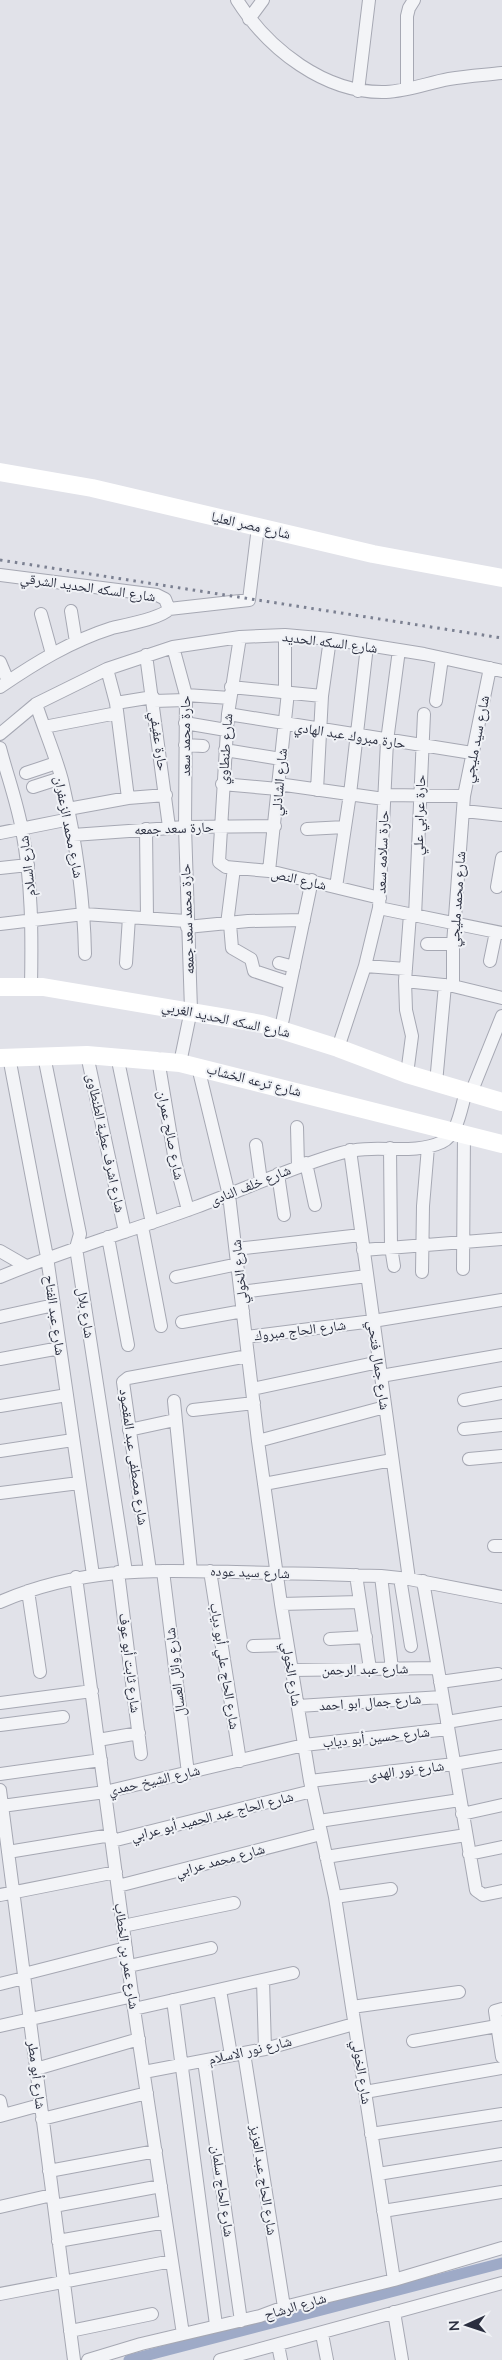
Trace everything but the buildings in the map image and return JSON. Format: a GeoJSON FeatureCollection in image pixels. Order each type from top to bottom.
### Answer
{"type":"FeatureCollection","features":[{"type":"Feature","properties":{"kind":"street"},"geometry":{"type":"LineString","coordinates":[[237,0],[249,19],[272,42],[300,64],[336,83],[358,91],[386,92],[450,79],[502,73]]}},
{"type":"Feature","properties":{"kind":"street"},"geometry":{"type":"LineString","coordinates":[[249,19],[263,0]]}},
{"type":"Feature","properties":{"kind":"street"},"geometry":{"type":"LineString","coordinates":[[358,91],[369,0]]}},
{"type":"Feature","properties":{"kind":"street"},"geometry":{"type":"LineString","coordinates":[[407,89],[407,16],[414,0]]}},
{"type":"Feature","properties":{"kind":"street","name":"شارع مصر العليا"},"geometry":{"type":"LineString","coordinates":[[0,472],[92,488],[374,554],[502,578]]}},
{"type":"Feature","properties":{"kind":"street"},"geometry":{"type":"LineString","coordinates":[[0,662],[4,684],[52,654],[76,642],[106,630],[161,615],[169,608],[249,600],[258,527]]}},
{"type":"Feature","properties":{"kind":"street","name":"شارع السكه الحديد الشرقي"},"geometry":{"type":"LineString","coordinates":[[0,575],[157,595],[165,599],[169,608]]}},
{"type":"Feature","properties":{"kind":"street"},"geometry":{"type":"LineString","coordinates":[[71,611],[76,642]]}},
{"type":"Feature","properties":{"kind":"street"},"geometry":{"type":"LineString","coordinates":[[41,614],[52,654]]}},
{"type":"Feature","properties":{"kind":"street","name":"شارع السكه الحديد"},"geometry":{"type":"LineString","coordinates":[[0,734],[36,704],[107,669],[173,647],[240,637],[285,635],[330,639],[442,658],[496,670]]}},
{"type":"Feature","properties":{"kind":"street","name":"شارع الشاذلي"},"geometry":{"type":"LineString","coordinates":[[269,871],[285,725],[285,635]]}},
{"type":"Feature","properties":{"kind":"street","name":"شارع طنطاوي"},"geometry":{"type":"LineString","coordinates":[[219,862],[226,730],[230,693],[240,637]]}},
{"type":"Feature","properties":{"kind":"street"},"geometry":{"type":"LineString","coordinates":[[317,790],[322,696],[330,639]]}},
{"type":"Feature","properties":{"kind":"street"},"geometry":{"type":"LineString","coordinates":[[336,888],[350,794],[355,735],[367,646]]}},
{"type":"Feature","properties":{"kind":"street","name":"حارة محمد سعد"},"geometry":{"type":"LineString","coordinates":[[173,647],[186,697],[185,827]]}},
{"type":"Feature","properties":{"kind":"street","name":"حارة سلامه سعد"},"geometry":{"type":"LineString","coordinates":[[338,1048],[365,966],[380,903],[387,741],[399,650]]}},
{"type":"Feature","properties":{"kind":"street","name":"حارة عفيفي"},"geometry":{"type":"LineString","coordinates":[[146,655],[169,828]]}},
{"type":"Feature","properties":{"kind":"street"},"geometry":{"type":"LineString","coordinates":[[436,701],[442,658]]}},
{"type":"Feature","properties":{"kind":"street"},"geometry":{"type":"LineString","coordinates":[[107,669],[116,708],[128,798]]}},
{"type":"Feature","properties":{"kind":"street","name":"شارع سيد مليجي"},"geometry":{"type":"LineString","coordinates":[[464,811],[464,796],[472,753],[496,670]]}},
{"type":"Feature","properties":{"kind":"street"},"geometry":{"type":"LineString","coordinates":[[44,727],[153,699],[230,693],[286,692],[322,696]]}},
{"type":"Feature","properties":{"kind":"street","name":"شارع محمد الزعفران"},"geometry":{"type":"LineString","coordinates":[[36,704],[61,778],[69,814],[84,914],[85,954]]}},
{"type":"Feature","properties":{"kind":"street","name":"حارة مبروك عبد الهادي"},"geometry":{"type":"LineString","coordinates":[[228,714],[285,725],[472,753]]}},
{"type":"Feature","properties":{"kind":"street","name":"حارة عرابي علي"},"geometry":{"type":"LineString","coordinates":[[407,1074],[412,1036],[406,1010],[406,975],[413,915],[418,796],[424,714]]}},
{"type":"Feature","properties":{"kind":"street"},"geometry":{"type":"LineString","coordinates":[[185,723],[226,730]]}},
{"type":"Feature","properties":{"kind":"street"},"geometry":{"type":"LineString","coordinates":[[185,745],[203,746]]}},
{"type":"Feature","properties":{"kind":"street","name":"شارع السلام"},"geometry":{"type":"LineString","coordinates":[[0,748],[22,827],[28,865],[32,920],[31,987]]}},
{"type":"Feature","properties":{"kind":"street"},"geometry":{"type":"LineString","coordinates":[[225,750],[281,759]]}},
{"type":"Feature","properties":{"kind":"street"},"geometry":{"type":"LineString","coordinates":[[26,773],[56,763]]}},
{"type":"Feature","properties":{"kind":"street"},"geometry":{"type":"LineString","coordinates":[[33,787],[61,778]]}},
{"type":"Feature","properties":{"kind":"street"},"geometry":{"type":"LineString","coordinates":[[222,784],[278,786],[384,797],[464,796]]}},
{"type":"Feature","properties":{"kind":"street"},"geometry":{"type":"LineString","coordinates":[[0,833],[128,798],[166,795]]}},
{"type":"Feature","properties":{"kind":"street"},"geometry":{"type":"LineString","coordinates":[[464,811],[502,815]]}},
{"type":"Feature","properties":{"kind":"street","name":"شارع محمد مليجي"},"geometry":{"type":"LineString","coordinates":[[436,1083],[449,986],[464,811]]}},
{"type":"Feature","properties":{"kind":"street","name":"حارة سعد جمعه"},"geometry":{"type":"LineString","coordinates":[[73,835],[185,827],[275,826]]}},
{"type":"Feature","properties":{"kind":"street","name":"حارة محمد سعد جمعه"},"geometry":{"type":"LineString","coordinates":[[180,1063],[191,1010],[185,827]]}},
{"type":"Feature","properties":{"kind":"street"},"geometry":{"type":"LineString","coordinates":[[307,829],[345,827]]}},
{"type":"Feature","properties":{"kind":"street"},"geometry":{"type":"LineString","coordinates":[[146,829],[147,918]]}},
{"type":"Feature","properties":{"kind":"street"},"geometry":{"type":"LineString","coordinates":[[498,887],[502,858]]}},
{"type":"Feature","properties":{"kind":"street","name":"شارع النص"},"geometry":{"type":"LineString","coordinates":[[219,862],[222,866],[269,871],[312,880],[413,915],[499,932]]}},
{"type":"Feature","properties":{"kind":"street"},"geometry":{"type":"LineString","coordinates":[[0,868],[28,865]]}},
{"type":"Feature","properties":{"kind":"street"},"geometry":{"type":"LineString","coordinates":[[234,868],[229,924],[232,948],[251,959],[254,971],[295,974]]}},
{"type":"Feature","properties":{"kind":"street"},"geometry":{"type":"LineString","coordinates":[[281,1028],[295,974],[312,880]]}},
{"type":"Feature","properties":{"kind":"street"},"geometry":{"type":"LineString","coordinates":[[0,924],[84,914],[147,918],[187,924],[229,924],[275,919],[304,920]]}},
{"type":"Feature","properties":{"kind":"street"},"geometry":{"type":"LineString","coordinates":[[126,963],[129,917]]}},
{"type":"Feature","properties":{"kind":"street"},"geometry":{"type":"LineString","coordinates":[[490,961],[499,932]]}},
{"type":"Feature","properties":{"kind":"street"},"geometry":{"type":"LineString","coordinates":[[427,944],[453,944]]}},
{"type":"Feature","properties":{"kind":"street"},"geometry":{"type":"LineString","coordinates":[[280,963],[295,974]]}},
{"type":"Feature","properties":{"kind":"street"},"geometry":{"type":"LineString","coordinates":[[365,966],[502,998]]}},
{"type":"Feature","properties":{"kind":"street","name":"شارع السكه الحديد الغربي"},"geometry":{"type":"LineString","coordinates":[[0,987],[31,987],[191,1010],[281,1028],[407,1074],[502,1102]]}},
{"type":"Feature","properties":{"kind":"street"},"geometry":{"type":"LineString","coordinates":[[462,1269],[463,1242],[459,1132],[468,1093],[502,1016]]}},
{"type":"Feature","properties":{"kind":"street","name":"شارع ترعه الخشاب"},"geometry":{"type":"LineString","coordinates":[[4,1057],[87,1055],[158,1059],[198,1066],[502,1144]]}},
{"type":"Feature","properties":{"kind":"street","name":"شارع اشرف عطية الطنطاوى"},"geometry":{"type":"LineString","coordinates":[[87,1055],[125,1232]]}},
{"type":"Feature","properties":{"kind":"street","name":"شارع بلال"},"geometry":{"type":"LineString","coordinates":[[44,1056],[80,1234],[76,1248],[122,1572]]}},
{"type":"Feature","properties":{"kind":"street"},"geometry":{"type":"LineString","coordinates":[[117,1056],[147,1225],[161,1326]]}},
{"type":"Feature","properties":{"kind":"street","name":"شارع عبد الفتاح"},"geometry":{"type":"LineString","coordinates":[[4,1057],[47,1257],[93,1575]]}},
{"type":"Feature","properties":{"kind":"street","name":"شارع صالح عمران"},"geometry":{"type":"LineString","coordinates":[[158,1059],[175,1161],[188,1210]]}},
{"type":"Feature","properties":{"kind":"street","name":"شارع الخولي"},"geometry":{"type":"LineString","coordinates":[[198,1066],[230,1195],[258,1441],[276,1573],[311,1786],[335,1897],[394,2280]]}},
{"type":"Feature","properties":{"kind":"street"},"geometry":{"type":"LineString","coordinates":[[298,1127],[302,1165],[315,1206]]}},
{"type":"Feature","properties":{"kind":"street","name":"شارع خلف النادى"},"geometry":{"type":"LineString","coordinates":[[47,1257],[147,1225],[230,1195],[302,1165],[350,1150],[428,1147],[443,1142],[459,1132]]}},
{"type":"Feature","properties":{"kind":"street"},"geometry":{"type":"LineString","coordinates":[[256,1145],[261,1181]]}},
{"type":"Feature","properties":{"kind":"street"},"geometry":{"type":"LineString","coordinates":[[422,1272],[421,1245],[428,1147]]}},
{"type":"Feature","properties":{"kind":"street"},"geometry":{"type":"LineString","coordinates":[[390,1148],[391,1247],[394,1266]]}},
{"type":"Feature","properties":{"kind":"street","name":"شارع جمال فتحي"},"geometry":{"type":"LineString","coordinates":[[350,1150],[392,1460],[411,1646]]}},
{"type":"Feature","properties":{"kind":"street"},"geometry":{"type":"LineString","coordinates":[[278,1174],[284,1215]]}},
{"type":"Feature","properties":{"kind":"street"},"geometry":{"type":"LineString","coordinates":[[236,1249],[361,1235]]}},
{"type":"Feature","properties":{"kind":"street"},"geometry":{"type":"LineString","coordinates":[[108,1238],[128,1345]]}},
{"type":"Feature","properties":{"kind":"street"},"geometry":{"type":"LineString","coordinates":[[363,1250],[502,1239]]}},
{"type":"Feature","properties":{"kind":"street"},"geometry":{"type":"LineString","coordinates":[[0,1251],[26,1266]]}},
{"type":"Feature","properties":{"kind":"street"},"geometry":{"type":"LineString","coordinates":[[0,1276],[47,1257]]}},
{"type":"Feature","properties":{"kind":"street"},"geometry":{"type":"LineString","coordinates":[[176,1277],[238,1264]]}},
{"type":"Feature","properties":{"kind":"street"},"geometry":{"type":"LineString","coordinates":[[241,1292],[367,1276]]}},
{"type":"Feature","properties":{"kind":"street","name":"شارع الحاج مبروك"},"geometry":{"type":"LineString","coordinates":[[246,1337],[373,1321],[502,1300]]}},
{"type":"Feature","properties":{"kind":"street"},"geometry":{"type":"LineString","coordinates":[[0,1317],[54,1305]]}},
{"type":"Feature","properties":{"kind":"street"},"geometry":{"type":"LineString","coordinates":[[182,1322],[243,1311]]}},
{"type":"Feature","properties":{"kind":"street"},"geometry":{"type":"LineString","coordinates":[[0,1359],[60,1348]]}},
{"type":"Feature","properties":{"kind":"street"},"geometry":{"type":"LineString","coordinates":[[381,1376],[502,1355]]}},
{"type":"Feature","properties":{"kind":"street","name":"شارع مصطفى عبد المقصود"},"geometry":{"type":"LineString","coordinates":[[156,1571],[129,1430],[123,1386],[126,1379],[248,1356]]}},
{"type":"Feature","properties":{"kind":"street"},"geometry":{"type":"LineString","coordinates":[[252,1389],[379,1362]]}},
{"type":"Feature","properties":{"kind":"street"},"geometry":{"type":"LineString","coordinates":[[464,1400],[502,1393]]}},
{"type":"Feature","properties":{"kind":"street"},"geometry":{"type":"LineString","coordinates":[[0,1406],[67,1395]]}},
{"type":"Feature","properties":{"kind":"street"},"geometry":{"type":"LineString","coordinates":[[174,1401],[191,1571]]}},
{"type":"Feature","properties":{"kind":"street"},"geometry":{"type":"LineString","coordinates":[[193,1410],[254,1403]]}},
{"type":"Feature","properties":{"kind":"street"},"geometry":{"type":"LineString","coordinates":[[258,1441],[385,1407]]}},
{"type":"Feature","properties":{"kind":"street"},"geometry":{"type":"LineString","coordinates":[[129,1430],[176,1420]]}},
{"type":"Feature","properties":{"kind":"street"},"geometry":{"type":"LineString","coordinates":[[464,1429],[502,1425]]}},
{"type":"Feature","properties":{"kind":"street"},"geometry":{"type":"LineString","coordinates":[[0,1451],[73,1440]]}},
{"type":"Feature","properties":{"kind":"street"},"geometry":{"type":"LineString","coordinates":[[469,1459],[502,1456]]}},
{"type":"Feature","properties":{"kind":"street"},"geometry":{"type":"LineString","coordinates":[[264,1484],[392,1460]]}},
{"type":"Feature","properties":{"kind":"street"},"geometry":{"type":"LineString","coordinates":[[0,1493],[79,1482]]}},
{"type":"Feature","properties":{"kind":"street","name":"شارع سيد عوده"},"geometry":{"type":"LineString","coordinates":[[0,1602],[28,1591],[76,1577],[122,1572],[156,1571],[381,1576],[405,1578],[502,1596]]}},
{"type":"Feature","properties":{"kind":"street","name":"شارع وائل العسال"},"geometry":{"type":"LineString","coordinates":[[156,1571],[188,1773]]}},
{"type":"Feature","properties":{"kind":"street","name":"شارع الحاج علي أبو دياب"},"geometry":{"type":"LineString","coordinates":[[210,1571],[240,1761]]}},
{"type":"Feature","properties":{"kind":"street","name":"شارع ثابت أبو عوف"},"geometry":{"type":"LineString","coordinates":[[122,1572],[142,1754]]}},
{"type":"Feature","properties":{"kind":"street"},"geometry":{"type":"LineString","coordinates":[[356,1575],[370,1669]]}},
{"type":"Feature","properties":{"kind":"street"},"geometry":{"type":"LineString","coordinates":[[381,1576],[392,1668]]}},
{"type":"Feature","properties":{"kind":"street","name":"شارع عمر بن الخطاب"},"geometry":{"type":"LineString","coordinates":[[76,1577],[134,2009],[183,2334]]}},
{"type":"Feature","properties":{"kind":"street"},"geometry":{"type":"LineString","coordinates":[[423,1582],[476,1890],[482,1895],[502,1891]]}},
{"type":"Feature","properties":{"kind":"street"},"geometry":{"type":"LineString","coordinates":[[28,1591],[40,1672]]}},
{"type":"Feature","properties":{"kind":"street"},"geometry":{"type":"LineString","coordinates":[[281,1604],[360,1602]]}},
{"type":"Feature","properties":{"kind":"street"},"geometry":{"type":"LineString","coordinates":[[330,1639],[366,1637]]}},
{"type":"Feature","properties":{"kind":"street"},"geometry":{"type":"LineString","coordinates":[[253,1646],[288,1645]]}},
{"type":"Feature","properties":{"kind":"street","name":"شارع عبد الرحمن"},"geometry":{"type":"LineString","coordinates":[[292,1670],[438,1668]]}},
{"type":"Feature","properties":{"kind":"street"},"geometry":{"type":"LineString","coordinates":[[440,1682],[498,1674]]}},
{"type":"Feature","properties":{"kind":"street"},"geometry":{"type":"LineString","coordinates":[[0,1703],[92,1691]]}},
{"type":"Feature","properties":{"kind":"street","name":"شارع جمال ابو احمد"},"geometry":{"type":"LineString","coordinates":[[298,1706],[442,1696]]}},
{"type":"Feature","properties":{"kind":"street","name":"شارع حسين أبو دياب"},"geometry":{"type":"LineString","coordinates":[[304,1745],[447,1726],[502,1713]]}},
{"type":"Feature","properties":{"kind":"street"},"geometry":{"type":"LineString","coordinates":[[0,1725],[63,1717]]}},
{"type":"Feature","properties":{"kind":"street"},"geometry":{"type":"LineString","coordinates":[[98,1740],[139,1733]]}},
{"type":"Feature","properties":{"kind":"street","name":"شارع الشيخ حمدي"},"geometry":{"type":"LineString","coordinates":[[2,1808],[105,1792],[304,1745]]}},
{"type":"Feature","properties":{"kind":"street","name":"شارع نور الهدى"},"geometry":{"type":"LineString","coordinates":[[311,1786],[502,1756]]}},
{"type":"Feature","properties":{"kind":"street"},"geometry":{"type":"LineString","coordinates":[[0,1774],[101,1760]]}},
{"type":"Feature","properties":{"kind":"street","name":"شارع الحاج عبد الحميد أبو عرابي"},"geometry":{"type":"LineString","coordinates":[[5,1851],[111,1838],[311,1786]]}},
{"type":"Feature","properties":{"kind":"street","name":"شارع أبو مطر"},"geometry":{"type":"LineString","coordinates":[[0,1790],[5,1851],[13,1892],[74,2360]]}},
{"type":"Feature","properties":{"kind":"street","name":"شارع محمد عرابي"},"geometry":{"type":"LineString","coordinates":[[118,1886],[320,1827],[460,1800]]}},
{"type":"Feature","properties":{"kind":"street"},"geometry":{"type":"LineString","coordinates":[[462,1814],[502,1805]]}},
{"type":"Feature","properties":{"kind":"street"},"geometry":{"type":"LineString","coordinates":[[326,1857],[466,1835]]}},
{"type":"Feature","properties":{"kind":"street"},"geometry":{"type":"LineString","coordinates":[[470,1854],[502,1847]]}},
{"type":"Feature","properties":{"kind":"street"},"geometry":{"type":"LineString","coordinates":[[0,1895],[116,1872]]}},
{"type":"Feature","properties":{"kind":"street"},"geometry":{"type":"LineString","coordinates":[[335,1897],[391,1889]]}},
{"type":"Feature","properties":{"kind":"street"},"geometry":{"type":"LineString","coordinates":[[123,1926],[234,1903]]}},
{"type":"Feature","properties":{"kind":"street"},"geometry":{"type":"LineString","coordinates":[[0,1984],[126,1948]]}},
{"type":"Feature","properties":{"kind":"street"},"geometry":{"type":"LineString","coordinates":[[128,1966],[211,1948]]}},
{"type":"Feature","properties":{"kind":"street"},"geometry":{"type":"LineString","coordinates":[[134,2009],[293,1973]]}},
{"type":"Feature","properties":{"kind":"street"},"geometry":{"type":"LineString","coordinates":[[263,1980],[266,2049]]}},
{"type":"Feature","properties":{"kind":"street","name":"شارع الحاج عبد العزيز"},"geometry":{"type":"LineString","coordinates":[[220,1990],[238,2054],[284,2307]]}},
{"type":"Feature","properties":{"kind":"street"},"geometry":{"type":"LineString","coordinates":[[352,2007],[459,1992]]}},
{"type":"Feature","properties":{"kind":"street"},"geometry":{"type":"LineString","coordinates":[[0,2026],[133,1996]]}},
{"type":"Feature","properties":{"kind":"street"},"geometry":{"type":"LineString","coordinates":[[173,2000],[216,2325]]}},
{"type":"Feature","properties":{"kind":"street"},"geometry":{"type":"LineString","coordinates":[[502,2009],[495,2012],[502,2053]]}},
{"type":"Feature","properties":{"kind":"street","name":"شارع نور الاسلام"},"geometry":{"type":"LineString","coordinates":[[144,2072],[266,2049],[354,2024]]}},
{"type":"Feature","properties":{"kind":"street"},"geometry":{"type":"LineString","coordinates":[[413,2041],[497,2026]]}},
{"type":"Feature","properties":{"kind":"street"},"geometry":{"type":"LineString","coordinates":[[36,2070],[139,2039]]}},
{"type":"Feature","properties":{"kind":"street","name":"شارع الحاج سلمان"},"geometry":{"type":"LineString","coordinates":[[204,2061],[241,2321]]}},
{"type":"Feature","properties":{"kind":"street"},"geometry":{"type":"LineString","coordinates":[[365,2092],[502,2068]]}},
{"type":"Feature","properties":{"kind":"street"},"geometry":{"type":"LineString","coordinates":[[42,2119],[147,2093]]}},
{"type":"Feature","properties":{"kind":"street"},"geometry":{"type":"LineString","coordinates":[[0,2101],[1,2116],[40,2105]]}},
{"type":"Feature","properties":{"kind":"street"},"geometry":{"type":"LineString","coordinates":[[371,2134],[502,2114]]}},
{"type":"Feature","properties":{"kind":"street"},"geometry":{"type":"LineString","coordinates":[[49,2171],[156,2151]]}},
{"type":"Feature","properties":{"kind":"street"},"geometry":{"type":"LineString","coordinates":[[378,2174],[502,2154]]}},
{"type":"Feature","properties":{"kind":"street"},"geometry":{"type":"LineString","coordinates":[[0,2206],[53,2201],[161,2186]]}},
{"type":"Feature","properties":{"kind":"street"},"geometry":{"type":"LineString","coordinates":[[383,2211],[502,2192]]}},
{"type":"Feature","properties":{"kind":"street"},"geometry":{"type":"LineString","coordinates":[[58,2241],[166,2222]]}},
{"type":"Feature","properties":{"kind":"street","name":"شارع الرشاح"},"geometry":{"type":"LineString","coordinates":[[88,2360],[216,2325],[241,2321],[284,2307],[394,2280],[502,2248]]}},
{"type":"Feature","properties":{"kind":"street"},"geometry":{"type":"LineString","coordinates":[[0,2294],[172,2261]]}},
{"type":"Feature","properties":{"kind":"street"},"geometry":{"type":"LineString","coordinates":[[220,2360],[235,2358],[502,2283]]}},
{"type":"Feature","properties":{"kind":"street"},"geometry":{"type":"LineString","coordinates":[[394,2312],[402,2360]]}},
{"type":"Feature","properties":{"kind":"street"},"geometry":{"type":"LineString","coordinates":[[70,2331],[152,2314]]}},
{"type":"Feature","properties":{"kind":"street"},"geometry":{"type":"LineString","coordinates":[[322,2334],[327,2360]]}},
{"type":"Feature","properties":{"kind":"street"},"geometry":{"type":"LineString","coordinates":[[278,2345],[281,2360]]}},
{"type":"Feature","properties":{"kind":"waterway"},"geometry":{"type":"LineString","coordinates":[[129,2360],[502,2263]]}},
{"type":"Feature","properties":{"kind":"railway"},"geometry":{"type":"LineString","coordinates":[[0,560],[502,638]]}}]}
